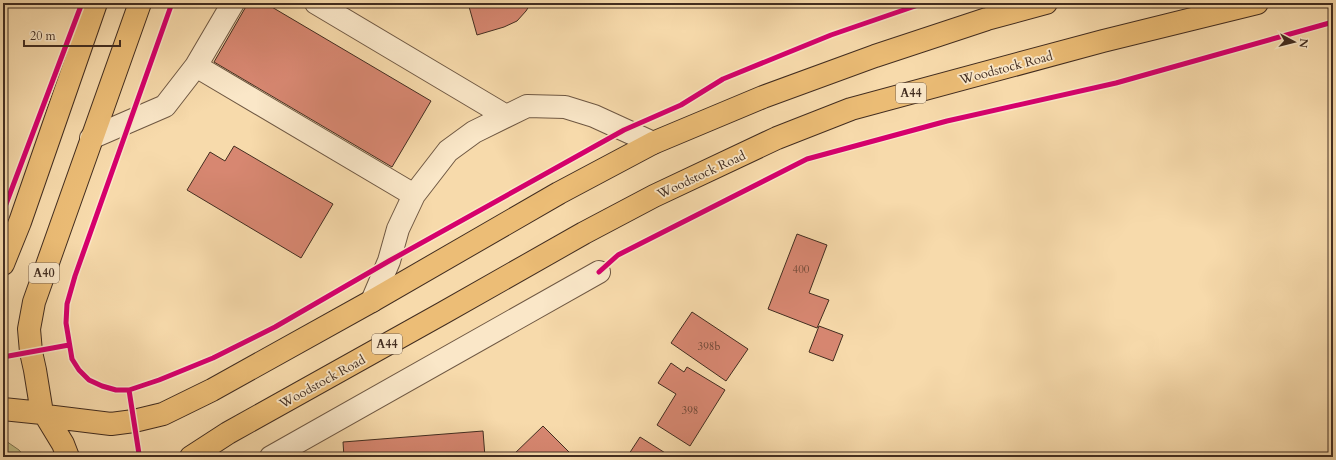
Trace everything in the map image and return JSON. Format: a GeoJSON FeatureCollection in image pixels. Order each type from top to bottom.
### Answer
{"type":"FeatureCollection","features":[{"type":"Feature","properties":{"kind":"highway"},"geometry":{"type":"LineString","coordinates":[[3,264],[20,222],[96,3]]}},
{"type":"Feature","properties":{"kind":"highway","name":"A40"},"geometry":{"type":"LineString","coordinates":[[44,415],[36,370],[31,352],[29,329],[34,302],[140,3]]}},
{"type":"Feature","properties":{"kind":"highway"},"geometry":{"type":"LineString","coordinates":[[3,409],[111,424],[134,422],[163,414],[212,390],[372,301],[559,193],[653,143],[763,97],[875,56],[988,19],[1046,3]]}},
{"type":"Feature","properties":{"kind":"highway","name":"Woodstock Road"},"geometry":{"type":"LineString","coordinates":[[191,457],[228,433],[584,233],[654,196],[777,138],[851,109],[1096,43],[1257,3]]}},
{"type":"Feature","properties":{"kind":"highway"},"geometry":{"type":"LineString","coordinates":[[44,415],[63,444],[68,457]]}},
{"type":"Feature","properties":{"kind":"lane"},"geometry":{"type":"LineString","coordinates":[[91,138],[165,106],[196,66],[233,3]]}},
{"type":"Feature","properties":{"kind":"lane"},"geometry":{"type":"LineString","coordinates":[[316,3],[506,116]]}},
{"type":"Feature","properties":{"kind":"lane"},"geometry":{"type":"LineString","coordinates":[[196,66],[414,195]]}},
{"type":"Feature","properties":{"kind":"lane"},"geometry":{"type":"LineString","coordinates":[[372,301],[389,261],[398,229],[414,195],[448,151],[474,132],[528,106],[565,106],[594,116],[653,143]]}},
{"type":"Feature","properties":{"kind":"lane"},"geometry":{"type":"LineString","coordinates":[[271,457],[599,272]]}},
{"type":"Feature","properties":{"kind":"shaded area"},"geometry":{"type":"Polygon","coordinates":[[[3,439],[19,450],[25,457],[3,457],[3,439]]]}},
{"type":"Feature","properties":{"kind":"building"},"geometry":{"type":"Polygon","coordinates":[[[248,3],[265,3],[431,101],[392,167],[214,62],[248,3]]]}},
{"type":"Feature","properties":{"kind":"building"},"geometry":{"type":"Polygon","coordinates":[[[468,3],[531,3],[517,21],[504,27],[477,35],[468,3]]]}},
{"type":"Feature","properties":{"kind":"building"},"geometry":{"type":"Polygon","coordinates":[[[234,146],[333,204],[301,258],[187,190],[210,152],[225,161],[234,146]]]}},
{"type":"Feature","properties":{"kind":"building"},"geometry":{"type":"Polygon","coordinates":[[[797,234],[827,245],[809,293],[829,300],[817,328],[768,309],[797,234]]]}},
{"type":"Feature","properties":{"kind":"building"},"geometry":{"type":"Polygon","coordinates":[[[692,312],[748,349],[726,381],[671,343],[692,312]]]}},
{"type":"Feature","properties":{"kind":"building"},"geometry":{"type":"Polygon","coordinates":[[[819,326],[843,335],[833,361],[809,352],[819,326]]]}},
{"type":"Feature","properties":{"kind":"building"},"geometry":{"type":"Polygon","coordinates":[[[671,363],[684,372],[687,367],[725,390],[690,446],[657,425],[676,394],[658,383],[671,363]]]}},
{"type":"Feature","properties":{"kind":"building"},"geometry":{"type":"Polygon","coordinates":[[[543,426],[574,457],[512,456],[543,426]]]}},
{"type":"Feature","properties":{"kind":"building"},"geometry":{"type":"Polygon","coordinates":[[[483,431],[485,457],[344,457],[343,442],[483,431]]]}},
{"type":"Feature","properties":{"kind":"building"},"geometry":{"type":"Polygon","coordinates":[[[640,437],[670,456],[670,457],[627,457],[640,437]]]}},
{"type":"Feature","properties":{"kind":"cycle path"},"geometry":{"type":"LineString","coordinates":[[3,212],[82,3]]}},
{"type":"Feature","properties":{"kind":"cycle path"},"geometry":{"type":"LineString","coordinates":[[172,3],[75,276],[67,304],[66,323],[72,359],[79,370],[89,380],[116,390],[129,390],[159,380],[213,358],[275,327],[389,261],[624,130],[681,105],[723,79],[831,35],[924,3]]}},
{"type":"Feature","properties":{"kind":"cycle path"},"geometry":{"type":"LineString","coordinates":[[599,272],[618,255],[807,159],[947,121],[1116,83],[1333,22]]}},
{"type":"Feature","properties":{"kind":"cycle path"},"geometry":{"type":"LineString","coordinates":[[3,357],[69,345]]}},
{"type":"Feature","properties":{"kind":"cycle path"},"geometry":{"type":"LineString","coordinates":[[129,390],[139,454],[133,457]]}}]}
